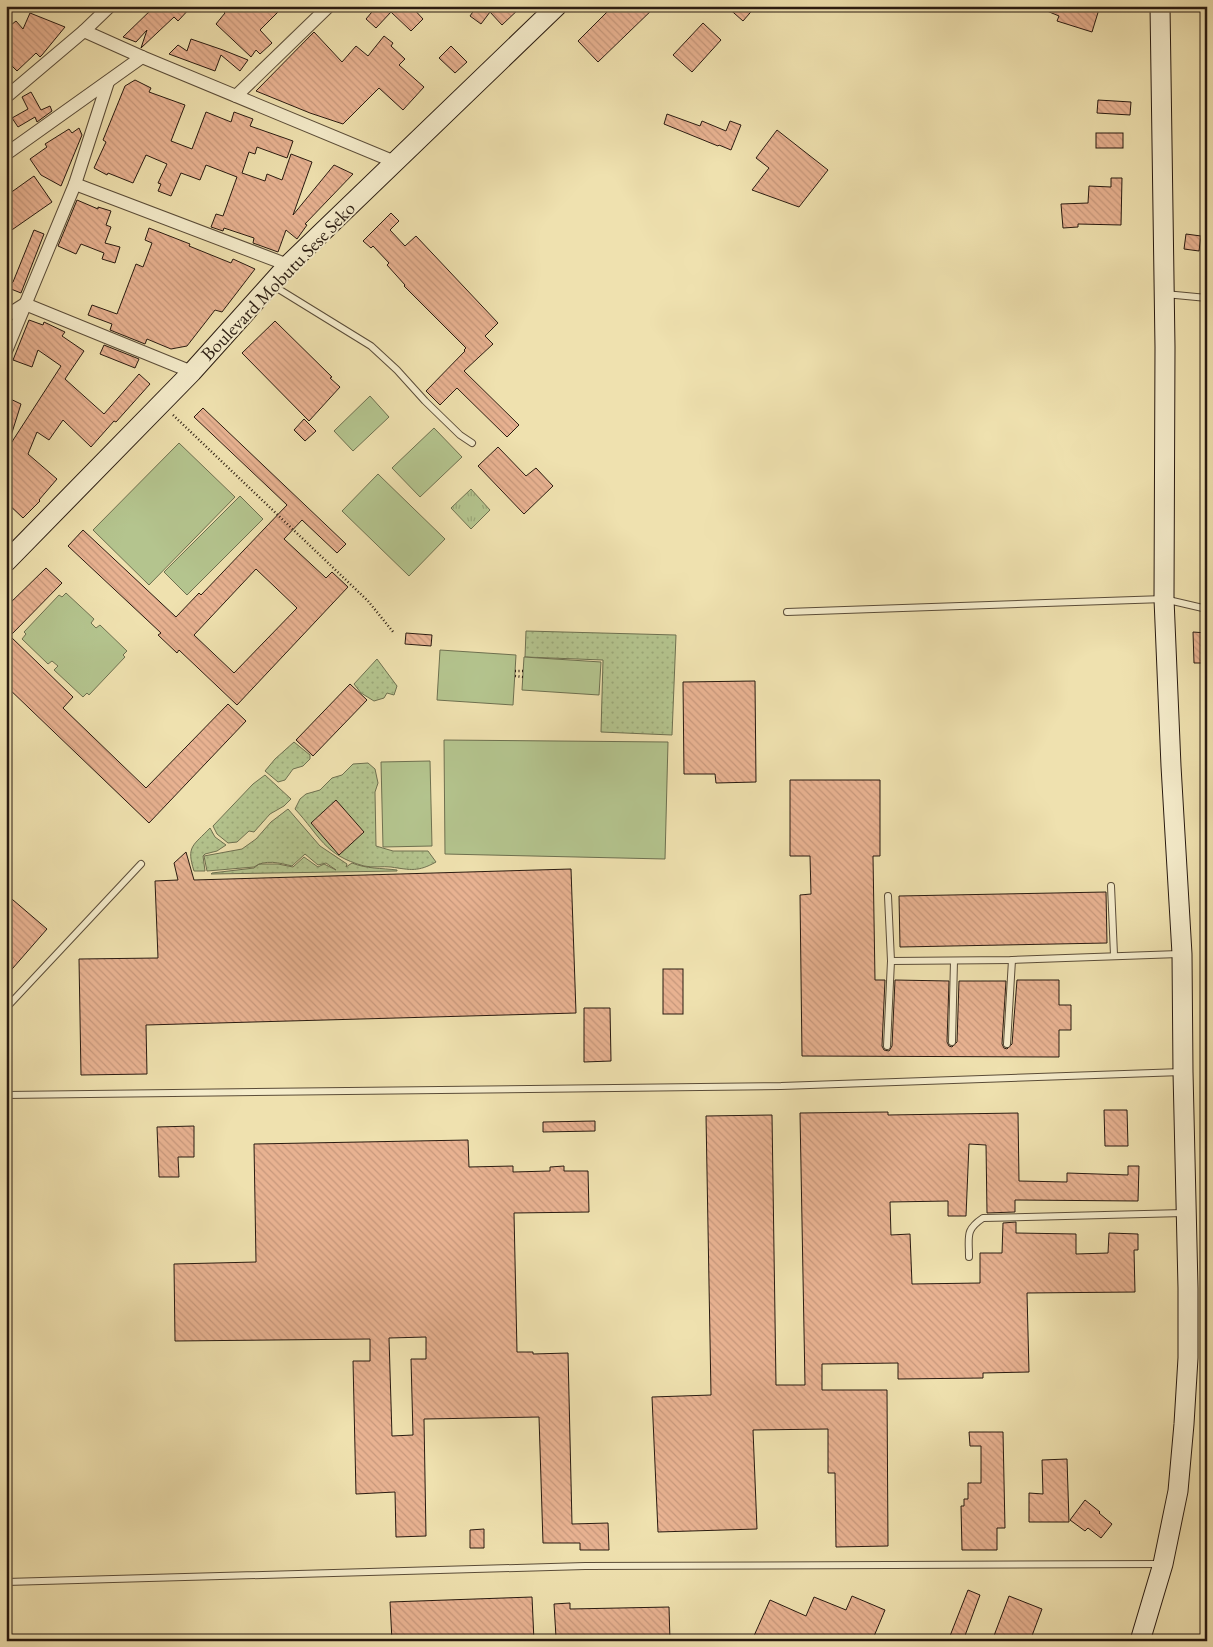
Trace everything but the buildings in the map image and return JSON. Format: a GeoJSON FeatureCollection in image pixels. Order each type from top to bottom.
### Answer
{"type":"FeatureCollection","features":[{"type":"Feature","properties":{"kind":"main road"},"geometry":{"type":"LineString","coordinates":[[1140,1641],[1164,1564],[1178,1491],[1188,1348],[1182,1072],[1182,954],[1164,599],[1164,294],[1160,6]]}},
{"type":"Feature","properties":{"kind":"main road","name":"Boulevard Mobutu Sese Seko"},"geometry":{"type":"LineString","coordinates":[[6,562],[192,372],[288,265],[551,8]]}},
{"type":"Feature","properties":{"kind":"street"},"geometry":{"type":"LineString","coordinates":[[6,97],[110,6]]}},
{"type":"Feature","properties":{"kind":"street"},"geometry":{"type":"LineString","coordinates":[[236,96],[329,6]]}},
{"type":"Feature","properties":{"kind":"street"},"geometry":{"type":"LineString","coordinates":[[84,30],[142,57],[395,162]]}},
{"type":"Feature","properties":{"kind":"street"},"geometry":{"type":"LineString","coordinates":[[6,154],[142,57]]}},
{"type":"Feature","properties":{"kind":"street"},"geometry":{"type":"LineString","coordinates":[[6,351],[75,184],[108,82]]}},
{"type":"Feature","properties":{"kind":"street"},"geometry":{"type":"LineString","coordinates":[[75,184],[288,265]]}},
{"type":"Feature","properties":{"kind":"street"},"geometry":{"type":"LineString","coordinates":[[6,316],[25,304]]}},
{"type":"Feature","properties":{"kind":"street"},"geometry":{"type":"LineString","coordinates":[[25,304],[192,372]]}},
{"type":"Feature","properties":{"kind":"lane"},"geometry":{"type":"LineString","coordinates":[[271,284],[371,346],[397,370],[454,430],[472,443]]}},
{"type":"Feature","properties":{"kind":"lane"},"geometry":{"type":"LineString","coordinates":[[1164,294],[1207,298]]}},
{"type":"Feature","properties":{"kind":"lane"},"geometry":{"type":"LineString","coordinates":[[787,612],[1164,599],[1207,609]]}},
{"type":"Feature","properties":{"kind":"lane"},"geometry":{"type":"LineString","coordinates":[[6,1008],[141,864]]}},
{"type":"Feature","properties":{"kind":"lane"},"geometry":{"type":"LineString","coordinates":[[1111,886],[1114,955]]}},
{"type":"Feature","properties":{"kind":"lane"},"geometry":{"type":"LineString","coordinates":[[887,1046],[891,961],[888,896]]}},
{"type":"Feature","properties":{"kind":"lane"},"geometry":{"type":"LineString","coordinates":[[891,961],[1012,960],[1182,954]]}},
{"type":"Feature","properties":{"kind":"lane"},"geometry":{"type":"LineString","coordinates":[[1007,1044],[1012,960]]}},
{"type":"Feature","properties":{"kind":"lane"},"geometry":{"type":"LineString","coordinates":[[952,1042],[954,961]]}},
{"type":"Feature","properties":{"kind":"lane"},"geometry":{"type":"LineString","coordinates":[[6,1095],[781,1086],[1182,1072]]}},
{"type":"Feature","properties":{"kind":"lane"},"geometry":{"type":"LineString","coordinates":[[970,1257],[969,1234],[972,1225],[984,1218],[1186,1212]]}},
{"type":"Feature","properties":{"kind":"lane"},"geometry":{"type":"LineString","coordinates":[[6,1582],[585,1566],[1164,1564]]}},
{"type":"Feature","properties":{"kind":"path"},"geometry":{"type":"LineString","coordinates":[[161,404],[368,601],[394,632]]}},
{"type":"Feature","properties":{"kind":"path"},"geometry":{"type":"LineString","coordinates":[[515,671],[524,671]]}},
{"type":"Feature","properties":{"kind":"path"},"geometry":{"type":"LineString","coordinates":[[515,676],[523,677]]}},
{"type":"Feature","properties":{"kind":"green space"},"geometry":{"type":"Polygon","coordinates":[[[370,396],[389,417],[353,451],[334,431],[370,396]]]}},
{"type":"Feature","properties":{"kind":"green space"},"geometry":{"type":"Polygon","coordinates":[[[434,428],[462,457],[420,497],[392,468],[434,428]]]}},
{"type":"Feature","properties":{"kind":"green space"},"geometry":{"type":"Polygon","coordinates":[[[179,443],[235,497],[149,585],[93,530],[179,443]]]}},
{"type":"Feature","properties":{"kind":"green space"},"geometry":{"type":"Polygon","coordinates":[[[378,474],[445,539],[409,576],[342,511],[378,474]]]}},
{"type":"Feature","properties":{"kind":"green space"},"geometry":{"type":"Polygon","coordinates":[[[471,489],[490,510],[471,529],[451,508],[471,489]]]}},
{"type":"Feature","properties":{"kind":"green space"},"geometry":{"type":"Polygon","coordinates":[[[240,496],[263,519],[187,595],[164,572],[240,496]]]}},
{"type":"Feature","properties":{"kind":"green space"},"geometry":{"type":"Polygon","coordinates":[[[66,593],[94,619],[91,623],[96,628],[100,625],[127,651],[123,655],[125,657],[89,695],[87,693],[83,697],[54,670],[58,666],[52,661],[48,664],[22,639],[26,634],[24,632],[59,595],[62,597],[66,593]]]}},
{"type":"Feature","properties":{"kind":"green space"},"geometry":{"type":"Polygon","coordinates":[[[526,631],[676,635],[672,735],[601,732],[603,660],[525,657],[526,631]]]}},
{"type":"Feature","properties":{"kind":"green space"},"geometry":{"type":"Polygon","coordinates":[[[440,650],[516,655],[513,705],[437,700],[440,650]]]}},
{"type":"Feature","properties":{"kind":"green space"},"geometry":{"type":"Polygon","coordinates":[[[524,657],[601,662],[599,695],[522,690],[524,657]]]}},
{"type":"Feature","properties":{"kind":"green space"},"geometry":{"type":"Polygon","coordinates":[[[377,659],[397,686],[394,695],[387,693],[384,698],[374,701],[361,693],[354,684],[377,659]]]}},
{"type":"Feature","properties":{"kind":"green space"},"geometry":{"type":"Polygon","coordinates":[[[444,740],[668,742],[665,859],[445,854],[444,740]]]}},
{"type":"Feature","properties":{"kind":"green space"},"geometry":{"type":"Polygon","coordinates":[[[294,742],[310,755],[310,759],[303,766],[293,769],[285,780],[278,782],[265,771],[294,742]]]}},
{"type":"Feature","properties":{"kind":"green space"},"geometry":{"type":"Polygon","coordinates":[[[430,761],[432,846],[383,847],[381,762],[430,761]]]}},
{"type":"Feature","properties":{"kind":"green space"},"geometry":{"type":"Polygon","coordinates":[[[368,763],[375,769],[378,783],[375,792],[376,846],[393,851],[428,851],[436,862],[419,869],[409,869],[367,867],[351,862],[324,844],[295,809],[300,799],[306,794],[320,790],[332,778],[342,775],[353,764],[368,763]]]}},
{"type":"Feature","properties":{"kind":"green space"},"geometry":{"type":"Polygon","coordinates":[[[265,775],[291,799],[284,806],[270,814],[254,832],[249,831],[237,842],[228,843],[217,834],[213,826],[253,784],[265,775]]]}},
{"type":"Feature","properties":{"kind":"green space"},"geometry":{"type":"Polygon","coordinates":[[[288,809],[320,846],[347,864],[346,867],[352,863],[397,871],[211,874],[254,868],[258,865],[254,867],[207,871],[204,856],[242,849],[256,839],[271,822],[288,809]],[[305,854],[292,866],[273,862],[260,864],[278,864],[293,867],[304,857],[318,867],[324,864],[336,870],[326,863],[318,865],[305,854]]]}},
{"type":"Feature","properties":{"kind":"green space"},"geometry":{"type":"Polygon","coordinates":[[[210,828],[215,837],[226,845],[217,851],[203,856],[205,871],[194,871],[191,851],[195,843],[210,828]]]}}]}
